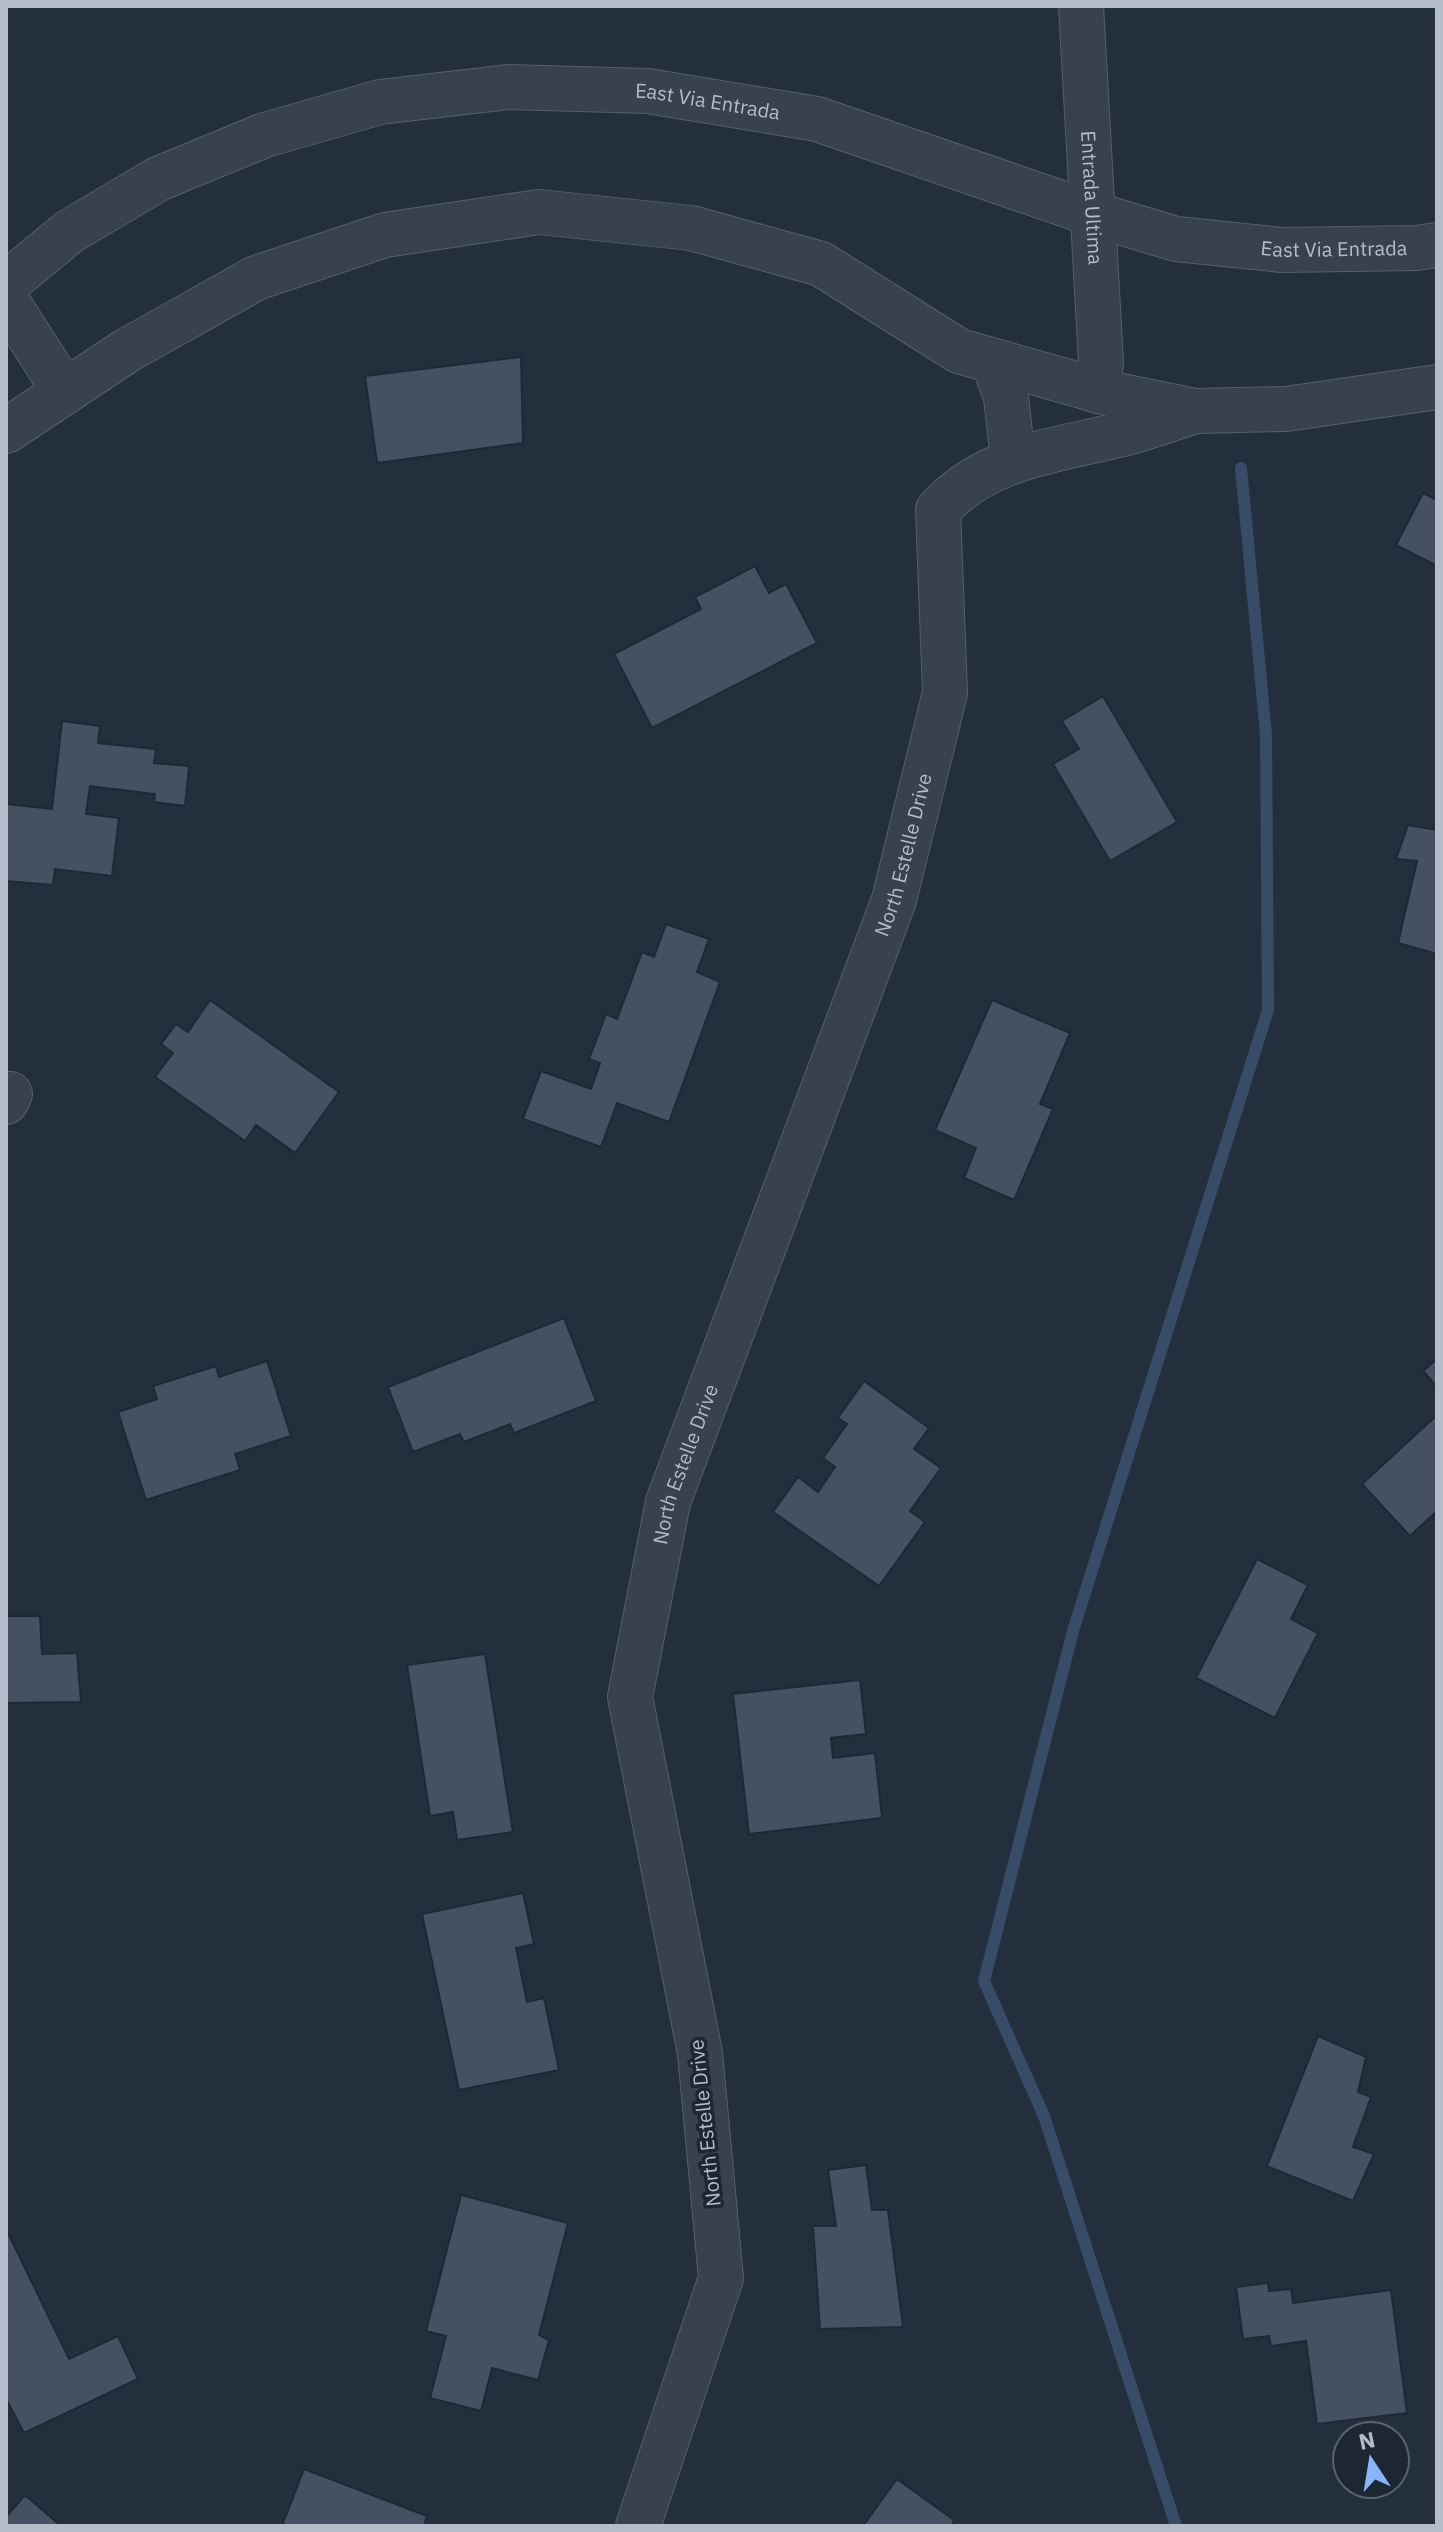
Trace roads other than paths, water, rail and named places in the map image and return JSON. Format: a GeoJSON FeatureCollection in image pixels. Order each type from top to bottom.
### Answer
{"type":"FeatureCollection","features":[{"type":"Feature","properties":{"kind":"street","name":"Entrada Ultima"},"geometry":{"type":"LineString","coordinates":[[1081,6],[1101,362],[1098,391]]}},
{"type":"Feature","properties":{"kind":"street","name":"East Via Entrada"},"geometry":{"type":"LineString","coordinates":[[6,284],[69,232],[158,179],[265,135],[380,102],[508,87],[648,91],[817,119],[1093,214],[1176,239],[1282,250],[1437,245]]}},
{"type":"Feature","properties":{"kind":"street"},"geometry":{"type":"LineString","coordinates":[[6,431],[126,351],[256,278],[385,235],[539,212],[691,228],[821,264],[959,351],[1098,391],[1195,411],[1286,409],[1437,387]]}},
{"type":"Feature","properties":{"kind":"street"},"geometry":{"type":"LineString","coordinates":[[6,300],[65,392]]}},
{"type":"Feature","properties":{"kind":"street"},"geometry":{"type":"LineString","coordinates":[[993,361],[1006,397],[1013,460]]}},
{"type":"Feature","properties":{"kind":"street","name":"North Estelle Drive"},"geometry":{"type":"LineString","coordinates":[[638,2526],[721,2278],[700,2053],[630,1697],[668,1502],[894,900],[945,693],[938,510],[953,494],[1013,460],[1121,435],[1195,411]]}},
{"type":"Feature","properties":{"kind":"waterway"},"geometry":{"type":"LineString","coordinates":[[1176,2526],[1044,2116],[984,1981],[1073,1631],[1268,1010],[1266,734],[1241,468]]}}]}
